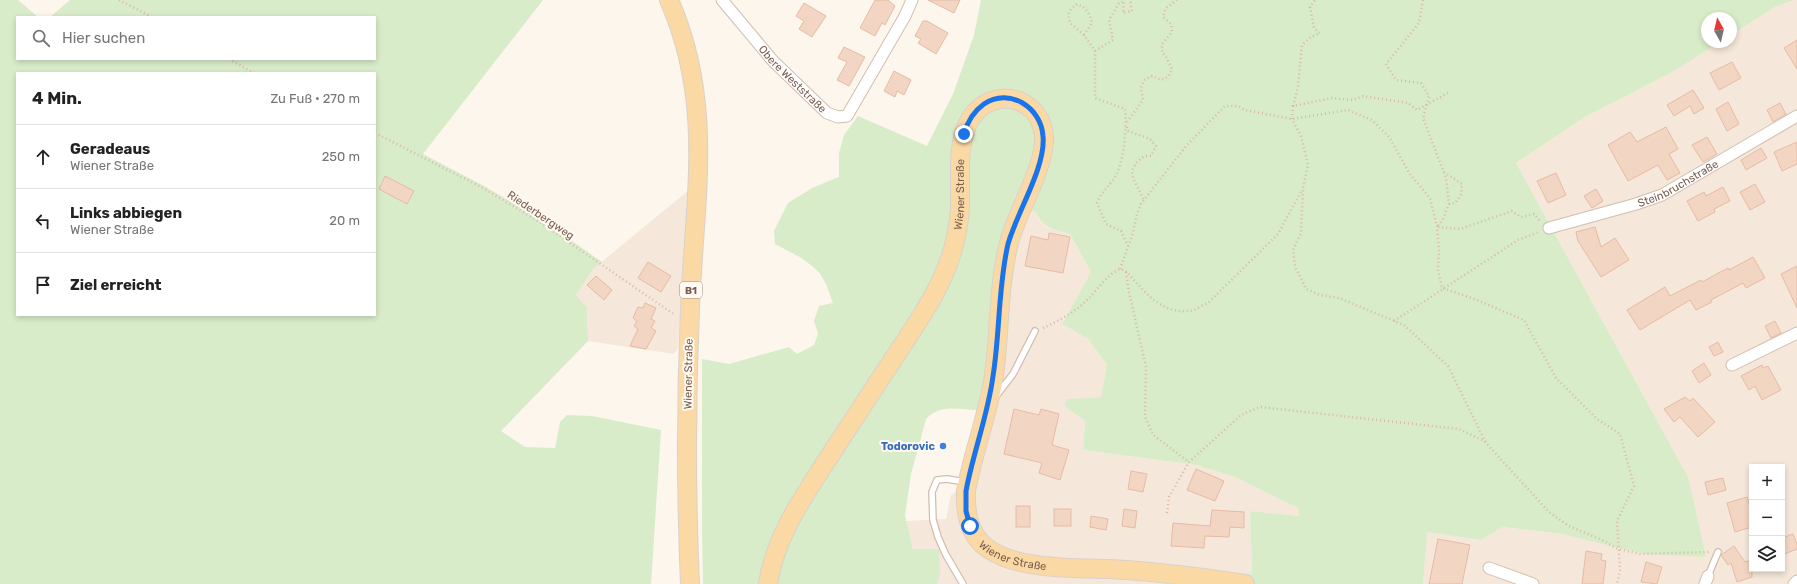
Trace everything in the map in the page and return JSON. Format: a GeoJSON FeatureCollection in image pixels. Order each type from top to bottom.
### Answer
{"type":"FeatureCollection","features":[{"type":"Feature","properties":{"kind":"main road","name":"Wiener Straße"},"geometry":{"type":"LineString","coordinates":[[669,0],[684,37],[694,80],[698,116],[699,158],[689,325],[687,458],[690,584]]}},
{"type":"Feature","properties":{"kind":"main road","name":"Wiener Straße"},"geometry":{"type":"LineString","coordinates":[[768,584],[773,561],[780,541],[798,505],[930,302],[943,276],[954,246],[957,230],[962,142],[969,122],[983,104],[995,100],[1011,98],[1026,105],[1038,117],[1043,131],[1043,148],[1038,168],[1014,225],[1008,245],[993,378],[988,407],[968,483],[966,511],[972,531],[978,540],[988,550],[1006,558],[1030,564],[1149,572],[1246,584]]}},
{"type":"Feature","properties":{"kind":"street","name":"Obere Weststraße"},"geometry":{"type":"LineString","coordinates":[[722,0],[773,61],[828,113],[838,117],[847,116],[851,110],[905,16],[912,0]]}},
{"type":"Feature","properties":{"kind":"street","name":"Steinbruchstraße"},"geometry":{"type":"LineString","coordinates":[[1549,228],[1636,204],[1662,195],[1797,116]]}},
{"type":"Feature","properties":{"kind":"street"},"geometry":{"type":"LineString","coordinates":[[1732,365],[1797,333]]}},
{"type":"Feature","properties":{"kind":"street"},"geometry":{"type":"LineString","coordinates":[[1489,568],[1533,584]]}},
{"type":"Feature","properties":{"kind":"street"},"geometry":{"type":"LineString","coordinates":[[1794,584],[1797,581]]}},
{"type":"Feature","properties":{"kind":"lane"},"geometry":{"type":"LineString","coordinates":[[988,407],[1013,374],[1035,331]]}},
{"type":"Feature","properties":{"kind":"lane"},"geometry":{"type":"LineString","coordinates":[[963,584],[946,556],[938,537],[933,520],[932,492],[937,480],[947,479],[968,483]]}},
{"type":"Feature","properties":{"kind":"lane"},"geometry":{"type":"LineString","coordinates":[[1707,580],[1718,552]]}},
{"type":"Feature","properties":{"kind":"path"},"geometry":{"type":"LineString","coordinates":[[119,0],[150,16]]}},
{"type":"Feature","properties":{"kind":"path"},"geometry":{"type":"LineString","coordinates":[[1095,51],[1114,40],[1109,20],[1119,3],[1124,1],[1123,13],[1132,12],[1130,0]]}},
{"type":"Feature","properties":{"kind":"path"},"geometry":{"type":"LineString","coordinates":[[1128,246],[1121,231],[1106,224],[1097,203],[1101,193],[1114,179],[1120,162],[1127,123],[1143,100],[1141,88],[1144,80],[1152,76],[1161,80],[1168,77],[1172,69],[1165,55],[1162,53],[1162,44],[1172,32],[1171,24],[1163,17],[1166,8],[1177,0]]}},
{"type":"Feature","properties":{"kind":"path"},"geometry":{"type":"LineString","coordinates":[[1315,0],[1310,8],[1314,28],[1320,33],[1310,37],[1302,45],[1298,87],[1293,106],[1292,119],[1301,136],[1308,166],[1303,188],[1300,233],[1293,250],[1295,266],[1306,288],[1320,295],[1339,298],[1404,326],[1448,366],[1486,443],[1549,512],[1569,526],[1602,540],[1618,549],[1650,555],[1718,552]]}},
{"type":"Feature","properties":{"kind":"path"},"geometry":{"type":"LineString","coordinates":[[1418,30],[1423,0]]}},
{"type":"Feature","properties":{"kind":"path"},"geometry":{"type":"LineString","coordinates":[[1084,35],[1092,23],[1090,13],[1083,6],[1077,4],[1071,9],[1068,15],[1070,23],[1084,35],[1095,51],[1096,98],[1125,109],[1128,131],[1150,139],[1156,146],[1151,156],[1144,156],[1136,163],[1132,170],[1133,178],[1144,200]]}},
{"type":"Feature","properties":{"kind":"path"},"geometry":{"type":"LineString","coordinates":[[1419,23],[1386,64],[1396,80],[1421,83],[1429,96],[1423,118],[1446,178],[1449,204],[1438,227]]}},
{"type":"Feature","properties":{"kind":"path"},"geometry":{"type":"LineString","coordinates":[[231,60],[252,72]]}},
{"type":"Feature","properties":{"kind":"path"},"geometry":{"type":"LineString","coordinates":[[1412,82],[1413,75]]}},
{"type":"Feature","properties":{"kind":"path"},"geometry":{"type":"LineString","coordinates":[[1293,106],[1332,98],[1352,100],[1363,96],[1408,103],[1417,110],[1448,93]]}},
{"type":"Feature","properties":{"kind":"path"},"geometry":{"type":"LineString","coordinates":[[1120,269],[1132,236],[1137,214],[1144,200],[1186,146],[1225,106],[1238,106],[1245,110],[1292,119],[1348,110],[1372,120],[1390,138],[1409,173],[1430,198],[1438,227],[1440,250],[1438,270],[1442,288]]}},
{"type":"Feature","properties":{"kind":"path","name":"Riederbergweg"},"geometry":{"type":"LineString","coordinates":[[376,134],[483,188],[538,221],[689,325]]}},
{"type":"Feature","properties":{"kind":"path"},"geometry":{"type":"LineString","coordinates":[[1444,172],[1462,184],[1461,195],[1455,203],[1449,204]]}},
{"type":"Feature","properties":{"kind":"path"},"geometry":{"type":"LineString","coordinates":[[1035,331],[1060,321],[1085,302],[1111,274],[1120,269],[1126,270],[1144,292],[1159,305],[1176,310],[1194,310],[1208,303],[1278,234],[1303,188]]}},
{"type":"Feature","properties":{"kind":"path"},"geometry":{"type":"LineString","coordinates":[[1393,321],[1518,240],[1549,228],[1534,214],[1521,217],[1512,211],[1460,229],[1438,227]]}},
{"type":"Feature","properties":{"kind":"path"},"geometry":{"type":"LineString","coordinates":[[1126,270],[1129,292],[1146,367],[1145,417],[1153,435],[1189,462]]}},
{"type":"Feature","properties":{"kind":"path"},"geometry":{"type":"LineString","coordinates":[[1442,288],[1472,298],[1524,320],[1556,378],[1597,419],[1620,434],[1634,486],[1617,521],[1620,570],[1617,584]]}},
{"type":"Feature","properties":{"kind":"path"},"geometry":{"type":"LineString","coordinates":[[1167,513],[1169,498],[1189,462],[1241,415],[1260,407],[1459,430],[1486,443]]}},
{"type":"Feature","properties":{"kind":"shaded area"},"geometry":{"type":"Polygon","coordinates":[[[1797,0],[1797,584],[1423,584],[1426,531],[1479,540],[1503,527],[1562,534],[1688,477],[1516,163],[1583,118],[1676,70],[1711,48],[1737,48],[1737,31],[1775,7],[1797,0]]]}},
{"type":"Feature","properties":{"kind":"shaded area"},"geometry":{"type":"Polygon","coordinates":[[[689,190],[678,348],[674,354],[588,341],[587,307],[576,295],[593,269],[689,190]]]}},
{"type":"Feature","properties":{"kind":"shaded area"},"geometry":{"type":"Polygon","coordinates":[[[1027,210],[1036,212],[1039,219],[1046,227],[1070,234],[1091,272],[1062,324],[1088,339],[1107,365],[1101,397],[1066,399],[1064,406],[1085,421],[1083,450],[1196,465],[1235,477],[1298,508],[1299,516],[1250,511],[1252,574],[1165,581],[1163,584],[937,584],[940,576],[913,549],[906,521],[946,519],[951,495],[956,491],[975,419],[1016,240],[1027,210]]]}},
{"type":"Feature","properties":{"kind":"green space"},"geometry":{"type":"Polygon","coordinates":[[[0,0],[18,0],[37,16],[16,16],[16,60],[376,60],[376,16],[51,16],[70,0],[543,0],[423,154],[484,186],[539,218],[602,262],[593,269],[576,295],[587,307],[588,341],[501,431],[525,447],[555,448],[560,422],[567,415],[592,416],[661,430],[651,584],[0,584],[0,0]]]}},
{"type":"Feature","properties":{"kind":"green space"},"geometry":{"type":"Polygon","coordinates":[[[981,0],[1795,0],[1775,7],[1737,31],[1737,12],[1701,12],[1701,48],[1711,48],[1676,70],[1583,118],[1516,163],[1688,477],[1706,557],[1645,554],[1562,534],[1503,527],[1480,540],[1427,532],[1423,584],[1163,584],[1165,581],[1252,574],[1250,511],[1299,516],[1298,508],[1235,477],[1196,465],[1083,450],[1085,421],[1064,406],[1066,399],[1101,397],[1107,365],[1088,339],[1062,324],[1091,272],[1070,234],[1049,228],[1042,222],[1036,212],[1027,210],[1016,240],[977,410],[950,408],[931,414],[926,419],[911,474],[905,515],[913,549],[939,549],[940,576],[937,584],[703,584],[702,359],[729,364],[789,347],[797,354],[814,345],[818,334],[814,321],[819,306],[833,303],[826,284],[816,270],[796,255],[775,244],[774,231],[788,203],[812,188],[839,177],[839,153],[844,135],[858,116],[927,146],[953,94],[974,35],[981,0]]]}},
{"type":"Feature","properties":{"kind":"building"},"geometry":{"type":"Polygon","coordinates":[[[875,0],[888,0],[895,6],[885,25],[882,23],[875,36],[860,28],[875,0]]]}},
{"type":"Feature","properties":{"kind":"building"},"geometry":{"type":"Polygon","coordinates":[[[928,0],[960,0],[954,13],[928,0]]]}},
{"type":"Feature","properties":{"kind":"building"},"geometry":{"type":"Polygon","coordinates":[[[804,3],[826,16],[812,37],[799,29],[804,21],[796,16],[804,3]]]}},
{"type":"Feature","properties":{"kind":"building"},"geometry":{"type":"Polygon","coordinates":[[[923,21],[927,21],[948,33],[936,54],[918,43],[921,39],[915,36],[923,21]]]}},
{"type":"Feature","properties":{"kind":"building"},"geometry":{"type":"Polygon","coordinates":[[[1797,40],[1797,69],[1784,48],[1797,40]]]}},
{"type":"Feature","properties":{"kind":"building"},"geometry":{"type":"Polygon","coordinates":[[[844,47],[865,57],[849,86],[837,80],[847,62],[838,58],[844,47]]]}},
{"type":"Feature","properties":{"kind":"building"},"geometry":{"type":"Polygon","coordinates":[[[1732,62],[1741,78],[1719,90],[1710,73],[1732,62]]]}},
{"type":"Feature","properties":{"kind":"building"},"geometry":{"type":"Polygon","coordinates":[[[894,71],[911,80],[904,95],[897,91],[895,97],[884,91],[894,71]]]}},
{"type":"Feature","properties":{"kind":"building"},"geometry":{"type":"Polygon","coordinates":[[[1693,90],[1704,108],[1694,114],[1690,106],[1674,116],[1667,105],[1693,90]]]}},
{"type":"Feature","properties":{"kind":"building"},"geometry":{"type":"Polygon","coordinates":[[[1728,102],[1739,124],[1727,131],[1716,109],[1728,102]]]}},
{"type":"Feature","properties":{"kind":"building"},"geometry":{"type":"Polygon","coordinates":[[[1780,103],[1786,114],[1773,122],[1767,110],[1780,103]]]}},
{"type":"Feature","properties":{"kind":"building"},"geometry":{"type":"Polygon","coordinates":[[[1666,127],[1678,149],[1669,154],[1680,173],[1667,180],[1658,165],[1628,181],[1608,145],[1630,132],[1637,142],[1666,127]]]}},
{"type":"Feature","properties":{"kind":"building"},"geometry":{"type":"Polygon","coordinates":[[[1707,137],[1717,154],[1703,162],[1692,145],[1707,137]]]}},
{"type":"Feature","properties":{"kind":"building"},"geometry":{"type":"Polygon","coordinates":[[[1797,142],[1797,164],[1782,171],[1774,152],[1797,142]]]}},
{"type":"Feature","properties":{"kind":"building"},"geometry":{"type":"Polygon","coordinates":[[[1761,148],[1767,158],[1746,170],[1741,160],[1761,148]]]}},
{"type":"Feature","properties":{"kind":"building"},"geometry":{"type":"Polygon","coordinates":[[[1556,173],[1566,195],[1548,203],[1537,181],[1556,173]]]}},
{"type":"Feature","properties":{"kind":"building"},"geometry":{"type":"Polygon","coordinates":[[[385,176],[414,191],[407,204],[379,189],[385,176]]]}},
{"type":"Feature","properties":{"kind":"building"},"geometry":{"type":"Polygon","coordinates":[[[1755,184],[1765,202],[1750,210],[1740,192],[1755,184]]]}},
{"type":"Feature","properties":{"kind":"building"},"geometry":{"type":"Polygon","coordinates":[[[1723,187],[1730,201],[1714,209],[1715,212],[1698,221],[1687,201],[1704,192],[1706,196],[1723,187]]]}},
{"type":"Feature","properties":{"kind":"building"},"geometry":{"type":"Polygon","coordinates":[[[1596,189],[1603,201],[1592,208],[1584,196],[1596,189]]]}},
{"type":"Feature","properties":{"kind":"building"},"geometry":{"type":"Polygon","coordinates":[[[1595,227],[1601,247],[1615,238],[1629,260],[1601,277],[1578,241],[1576,232],[1595,227]]]}},
{"type":"Feature","properties":{"kind":"building"},"geometry":{"type":"Polygon","coordinates":[[[1049,233],[1070,237],[1063,273],[1025,266],[1031,236],[1048,240],[1049,233]]]}},
{"type":"Feature","properties":{"kind":"building"},"geometry":{"type":"Polygon","coordinates":[[[1753,257],[1765,278],[1746,288],[1743,283],[1696,310],[1690,300],[1640,330],[1627,310],[1665,287],[1670,296],[1701,280],[1702,282],[1728,268],[1729,270],[1753,257]]]}},
{"type":"Feature","properties":{"kind":"building"},"geometry":{"type":"Polygon","coordinates":[[[648,262],[671,276],[661,292],[638,278],[648,262]]]}},
{"type":"Feature","properties":{"kind":"building"},"geometry":{"type":"Polygon","coordinates":[[[1797,266],[1797,308],[1781,274],[1797,266]]]}},
{"type":"Feature","properties":{"kind":"building"},"geometry":{"type":"Polygon","coordinates":[[[596,276],[612,290],[604,300],[587,285],[596,276]]]}},
{"type":"Feature","properties":{"kind":"building"},"geometry":{"type":"Polygon","coordinates":[[[645,303],[656,308],[651,319],[655,321],[651,328],[656,331],[646,349],[630,346],[638,329],[634,326],[637,321],[633,318],[638,307],[643,308],[645,303]]]}},
{"type":"Feature","properties":{"kind":"building"},"geometry":{"type":"Polygon","coordinates":[[[1775,321],[1781,333],[1771,338],[1765,326],[1775,321]]]}},
{"type":"Feature","properties":{"kind":"building"},"geometry":{"type":"Polygon","coordinates":[[[1718,342],[1723,352],[1714,356],[1709,347],[1718,342]]]}},
{"type":"Feature","properties":{"kind":"building"},"geometry":{"type":"Polygon","coordinates":[[[1704,363],[1711,375],[1699,383],[1692,371],[1704,363]]]}},
{"type":"Feature","properties":{"kind":"building"},"geometry":{"type":"Polygon","coordinates":[[[1762,365],[1763,368],[1768,366],[1781,390],[1762,400],[1755,386],[1749,390],[1741,376],[1762,365]]]}},
{"type":"Feature","properties":{"kind":"building"},"geometry":{"type":"Polygon","coordinates":[[[1685,397],[1690,401],[1693,398],[1715,422],[1698,437],[1680,417],[1674,422],[1664,409],[1685,397]]]}},
{"type":"Feature","properties":{"kind":"building"},"geometry":{"type":"Polygon","coordinates":[[[1014,409],[1039,415],[1041,409],[1059,414],[1052,445],[1069,450],[1060,480],[1039,473],[1042,463],[1004,454],[1014,409]]]}},
{"type":"Feature","properties":{"kind":"building"},"geometry":{"type":"Polygon","coordinates":[[[1196,469],[1224,481],[1215,501],[1187,490],[1196,469]]]}},
{"type":"Feature","properties":{"kind":"building"},"geometry":{"type":"Polygon","coordinates":[[[1131,471],[1147,474],[1143,492],[1128,489],[1131,471]]]}},
{"type":"Feature","properties":{"kind":"building"},"geometry":{"type":"Polygon","coordinates":[[[1723,478],[1726,490],[1708,495],[1705,482],[1723,478]]]}},
{"type":"Feature","properties":{"kind":"building"},"geometry":{"type":"Polygon","coordinates":[[[1747,497],[1749,503],[1749,528],[1735,532],[1727,503],[1747,497]]]}},
{"type":"Feature","properties":{"kind":"building"},"geometry":{"type":"Polygon","coordinates":[[[1016,506],[1030,506],[1030,527],[1016,527],[1016,506]]]}},
{"type":"Feature","properties":{"kind":"building"},"geometry":{"type":"Polygon","coordinates":[[[1054,509],[1071,509],[1071,526],[1054,526],[1054,509]]]}},
{"type":"Feature","properties":{"kind":"building"},"geometry":{"type":"Polygon","coordinates":[[[1124,509],[1137,511],[1135,528],[1122,526],[1124,509]]]}},
{"type":"Feature","properties":{"kind":"building"},"geometry":{"type":"Polygon","coordinates":[[[1212,510],[1244,512],[1244,528],[1230,527],[1229,537],[1205,536],[1204,548],[1171,546],[1173,523],[1210,526],[1212,510]]]}},
{"type":"Feature","properties":{"kind":"building"},"geometry":{"type":"Polygon","coordinates":[[[1091,516],[1108,519],[1106,530],[1090,527],[1091,516]]]}},
{"type":"Feature","properties":{"kind":"building"},"geometry":{"type":"Polygon","coordinates":[[[1793,534],[1797,544],[1797,549],[1785,554],[1785,537],[1793,534]]]}},
{"type":"Feature","properties":{"kind":"building"},"geometry":{"type":"Polygon","coordinates":[[[1438,539],[1470,545],[1462,584],[1429,584],[1438,539]]]}},
{"type":"Feature","properties":{"kind":"building"},"geometry":{"type":"Polygon","coordinates":[[[1734,546],[1745,562],[1749,561],[1749,572],[1752,572],[1752,577],[1737,582],[1731,563],[1728,565],[1721,555],[1734,546]]]}},
{"type":"Feature","properties":{"kind":"building"},"geometry":{"type":"Polygon","coordinates":[[[1586,551],[1602,554],[1601,560],[1606,561],[1603,584],[1582,584],[1586,551]]]}},
{"type":"Feature","properties":{"kind":"building"},"geometry":{"type":"Polygon","coordinates":[[[1646,562],[1662,567],[1657,584],[1641,582],[1646,562]]]}},
{"type":"Feature","properties":{"kind":"place","name":"Todorovic"},"geometry":{"type":"Point","coordinates":[943,446]}},
{"type":"Feature","properties":{"kind":"route"},"geometry":{"type":"LineString","coordinates":[[964,134],[969,122],[983,104],[1001,98],[1011,98],[1023,103],[1035,113],[1042,125],[1044,139],[1041,158],[1014,225],[1008,245],[993,378],[988,407],[966,491],[966,511],[970,526]]}}]}
